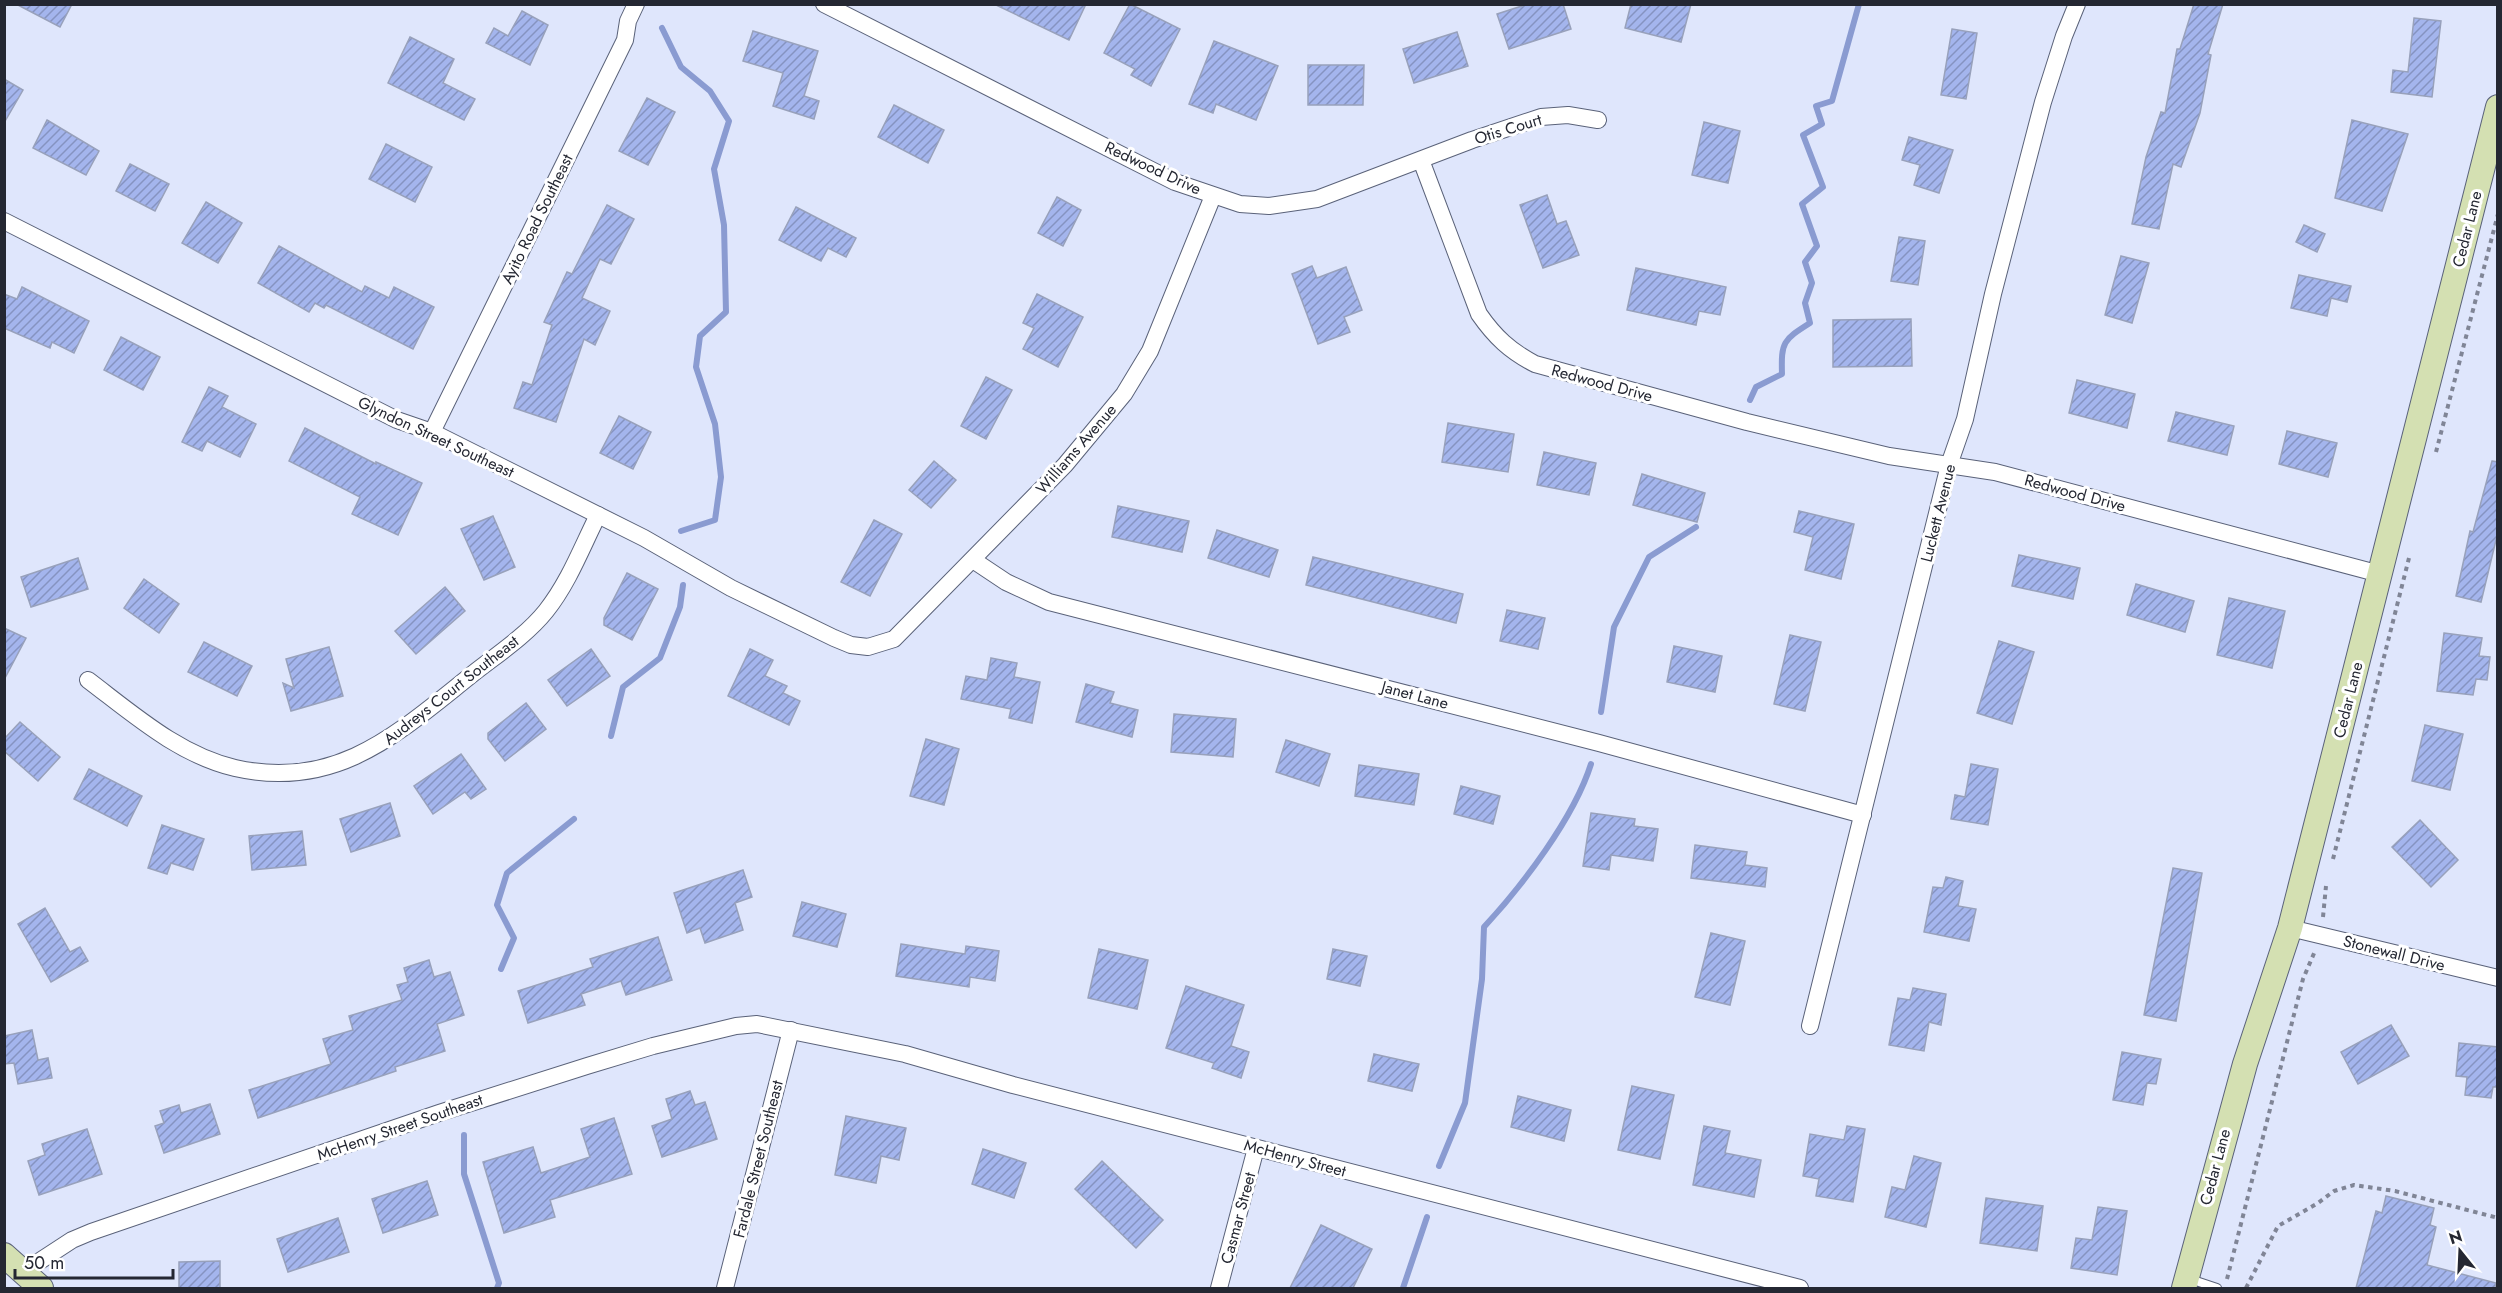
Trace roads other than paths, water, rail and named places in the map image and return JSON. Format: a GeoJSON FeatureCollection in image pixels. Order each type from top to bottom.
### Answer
{"type":"FeatureCollection","features":[{"type":"Feature","properties":{"kind":"main road","name":"Cedar Lane"},"geometry":{"type":"LineString","coordinates":[[2185,1283],[2245,1064],[2290,928],[2498,107]]}},
{"type":"Feature","properties":{"kind":"main road"},"geometry":{"type":"LineString","coordinates":[[4,1255],[40,1288]]}},
{"type":"Feature","properties":{"kind":"street","name":"Ayito Road Southeast"},"geometry":{"type":"LineString","coordinates":[[432,432],[625,40],[628,21],[636,4]]}},
{"type":"Feature","properties":{"kind":"street","name":"Redwood Drive"},"geometry":{"type":"LineString","coordinates":[[824,4],[1174,182],[1240,204],[1269,206],[1298,203],[1421,160],[1479,315],[1493,335],[1512,352],[1535,364],[1747,422],[1889,456],[1995,472],[2380,574]]}},
{"type":"Feature","properties":{"kind":"street","name":"Luckett Avenue"},"geometry":{"type":"LineString","coordinates":[[1810,1026],[1949,465],[1965,419],[1993,294],[2043,102],[2077,4]]}},
{"type":"Feature","properties":{"kind":"street","name":"Otis Court"},"geometry":{"type":"LineString","coordinates":[[1421,160],[1541,117],[1568,115],[1598,120]]}},
{"type":"Feature","properties":{"kind":"street","name":"Williams Avenue"},"geometry":{"type":"LineString","coordinates":[[868,647],[880,645],[904,631],[927,603],[973,560],[1065,465],[1124,394],[1150,351],[1213,196]]}},
{"type":"Feature","properties":{"kind":"street","name":"Glyndon Street Southeast"},"geometry":{"type":"LineString","coordinates":[[4,221],[387,415],[432,432],[598,514],[732,588],[834,638],[851,645],[868,647]]}},
{"type":"Feature","properties":{"kind":"street","name":"Audreys Court Southeast"},"geometry":{"type":"LineString","coordinates":[[88,680],[156,731],[201,758],[227,766],[274,774],[322,770],[354,759],[380,746],[420,716],[545,612],[564,586],[598,514]]}},
{"type":"Feature","properties":{"kind":"street","name":"Janet Lane"},"geometry":{"type":"LineString","coordinates":[[973,560],[1006,582],[1049,602],[1588,740],[1863,815]]}},
{"type":"Feature","properties":{"kind":"street","name":"Stonewall Drive"},"geometry":{"type":"LineString","coordinates":[[2290,928],[2498,978]]}},
{"type":"Feature","properties":{"kind":"street","name":"McHenry Street Southeast"},"geometry":{"type":"LineString","coordinates":[[23,1272],[72,1240],[91,1232],[439,1113],[576,1069],[736,1026],[757,1024],[791,1030]]}},
{"type":"Feature","properties":{"kind":"street","name":"McHenry Street"},"geometry":{"type":"LineString","coordinates":[[791,1030],[905,1054],[1256,1148],[1800,1288]]}},
{"type":"Feature","properties":{"kind":"street","name":"Fardale Street Southeast"},"geometry":{"type":"LineString","coordinates":[[725,1288],[791,1030]]}},
{"type":"Feature","properties":{"kind":"street","name":"Casmar Street"},"geometry":{"type":"LineString","coordinates":[[1219,1288],[1256,1148]]}},
{"type":"Feature","properties":{"kind":"lane"},"geometry":{"type":"LineString","coordinates":[[2185,1283],[2217,1288]]}},
{"type":"Feature","properties":{"kind":"waterway"},"geometry":{"type":"LineString","coordinates":[[1750,400],[1756,387],[1782,374],[1783,348],[1789,338],[1810,323],[1805,303],[1812,283],[1805,262],[1817,246],[1802,204],[1823,187],[1803,135],[1822,124],[1816,106],[1832,101],[1859,4]]}},
{"type":"Feature","properties":{"kind":"waterway"},"geometry":{"type":"LineString","coordinates":[[662,28],[681,67],[710,91],[729,121],[714,169],[724,225],[726,312],[700,336],[696,367],[715,424],[721,477],[715,520],[681,531]]}},
{"type":"Feature","properties":{"kind":"waterway"},"geometry":{"type":"LineString","coordinates":[[1601,712],[1614,627],[1649,557],[1696,527]]}},
{"type":"Feature","properties":{"kind":"waterway"},"geometry":{"type":"LineString","coordinates":[[611,736],[623,687],[660,658],[680,607],[683,585]]}},
{"type":"Feature","properties":{"kind":"waterway"},"geometry":{"type":"LineString","coordinates":[[1439,1166],[1465,1103],[1482,979],[1484,927],[1530,872],[1560,828],[1583,785],[1591,764]]}},
{"type":"Feature","properties":{"kind":"waterway"},"geometry":{"type":"LineString","coordinates":[[501,969],[514,938],[497,905],[507,873],[574,819]]}},
{"type":"Feature","properties":{"kind":"waterway"},"geometry":{"type":"LineString","coordinates":[[464,1135],[464,1174],[499,1283],[497,1288]]}},
{"type":"Feature","properties":{"kind":"waterway"},"geometry":{"type":"LineString","coordinates":[[1403,1288],[1427,1217]]}}]}
